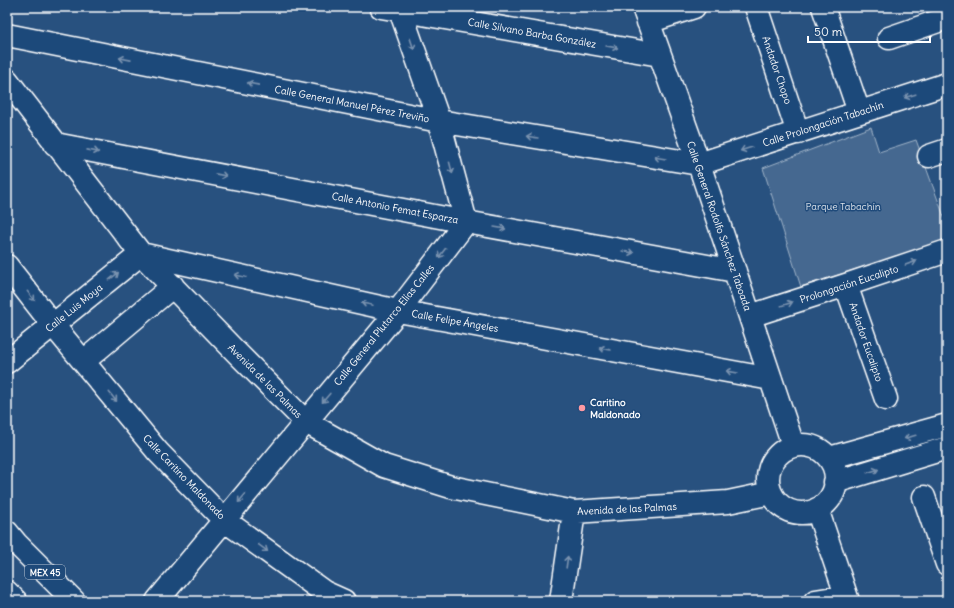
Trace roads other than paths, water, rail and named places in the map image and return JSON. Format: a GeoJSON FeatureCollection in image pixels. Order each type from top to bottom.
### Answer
{"type":"FeatureCollection","features":[{"type":"Feature","properties":{"kind":"street"},"geometry":{"type":"LineString","coordinates":[[646,14],[694,7]]}},
{"type":"Feature","properties":{"kind":"street","name":"Andador Chopo"},"geometry":{"type":"LineString","coordinates":[[756,7],[798,133]]}},
{"type":"Feature","properties":{"kind":"street"},"geometry":{"type":"LineString","coordinates":[[823,7],[859,112]]}},
{"type":"Feature","properties":{"kind":"street"},"geometry":{"type":"LineString","coordinates":[[393,8],[438,121],[466,222]]}},
{"type":"Feature","properties":{"kind":"street","name":"Calle Silvano Barba González"},"geometry":{"type":"LineString","coordinates":[[393,8],[660,55]]}},
{"type":"Feature","properties":{"kind":"street","name":"Calle General Rodolfo Sánchez Taboada"},"geometry":{"type":"LineString","coordinates":[[646,14],[735,271],[793,445]]}},
{"type":"Feature","properties":{"kind":"street"},"geometry":{"type":"LineString","coordinates":[[889,38],[947,18]]}},
{"type":"Feature","properties":{"kind":"street","name":"Calle General Manuel Pérez Treviño"},"geometry":{"type":"LineString","coordinates":[[7,35],[438,121],[698,164]]}},
{"type":"Feature","properties":{"kind":"street","name":"Avenida de las Palmas"},"geometry":{"type":"LineString","coordinates":[[7,80],[141,254],[306,422],[384,466],[451,487],[574,512],[728,502],[771,493]]}},
{"type":"Feature","properties":{"kind":"street","name":"Calle Prolongación Tabachín"},"geometry":{"type":"LineString","coordinates":[[698,164],[947,84]]}},
{"type":"Feature","properties":{"kind":"street","name":"Calle Antonio Femat Esparza"},"geometry":{"type":"LineString","coordinates":[[55,144],[466,222],[735,271]]}},
{"type":"Feature","properties":{"kind":"street","name":"Calle General Plutarco Elías Calles"},"geometry":{"type":"LineString","coordinates":[[157,601],[398,310],[466,222]]}},
{"type":"Feature","properties":{"kind":"street","name":"Prolongación Eucalipto"},"geometry":{"type":"LineString","coordinates":[[750,316],[947,251]]}},
{"type":"Feature","properties":{"kind":"street","name":"Calle Felipe Ángeles"},"geometry":{"type":"LineString","coordinates":[[141,254],[398,310],[771,379]]}},
{"type":"Feature","properties":{"kind":"street","name":"Calle Luis Moya"},"geometry":{"type":"LineString","coordinates":[[7,362],[141,254]]}},
{"type":"Feature","properties":{"kind":"street","name":"Calle Caritino Maldonado"},"geometry":{"type":"LineString","coordinates":[[7,266],[53,325],[158,452],[224,520],[324,592],[344,601]]}},
{"type":"Feature","properties":{"kind":"street","name":"Andador Eucalipto"},"geometry":{"type":"LineString","coordinates":[[846,285],[886,400]]}},
{"type":"Feature","properties":{"kind":"street"},"geometry":{"type":"LineString","coordinates":[[84,361],[173,286]]}},
{"type":"Feature","properties":{"kind":"street"},"geometry":{"type":"LineString","coordinates":[[829,458],[947,426]]}},
{"type":"Feature","properties":{"kind":"street"},"geometry":{"type":"LineString","coordinates":[[806,444],[817,448],[829,458],[835,470],[835,482],[832,494],[825,503],[817,509],[804,513],[795,512],[784,508],[775,500],[768,483],[768,471],[774,458],[782,450],[793,445],[806,444]]}},
{"type":"Feature","properties":{"kind":"street"},"geometry":{"type":"LineString","coordinates":[[835,482],[947,448]]}},
{"type":"Feature","properties":{"kind":"street"},"geometry":{"type":"LineString","coordinates":[[924,497],[947,564]]}},
{"type":"Feature","properties":{"kind":"street"},"geometry":{"type":"LineString","coordinates":[[815,601],[847,599],[817,509]]}},
{"type":"Feature","properties":{"kind":"street"},"geometry":{"type":"LineString","coordinates":[[561,601],[574,512]]}},
{"type":"Feature","properties":{"kind":"street","name":"MEX 45"},"geometry":{"type":"LineString","coordinates":[[7,532],[16,543],[74,601]]}},
{"type":"Feature","properties":{"kind":"street"},"geometry":{"type":"LineString","coordinates":[[7,592],[16,601]]}},
{"type":"Feature","properties":{"kind":"place","name":"Caritino Maldonado"},"geometry":{"type":"Point","coordinates":[582,408]}},
{"type":"Feature","properties":{"kind":"park label","name":"Parque Tabachín"},"geometry":{"type":"Point","coordinates":[843,206]}}]}
